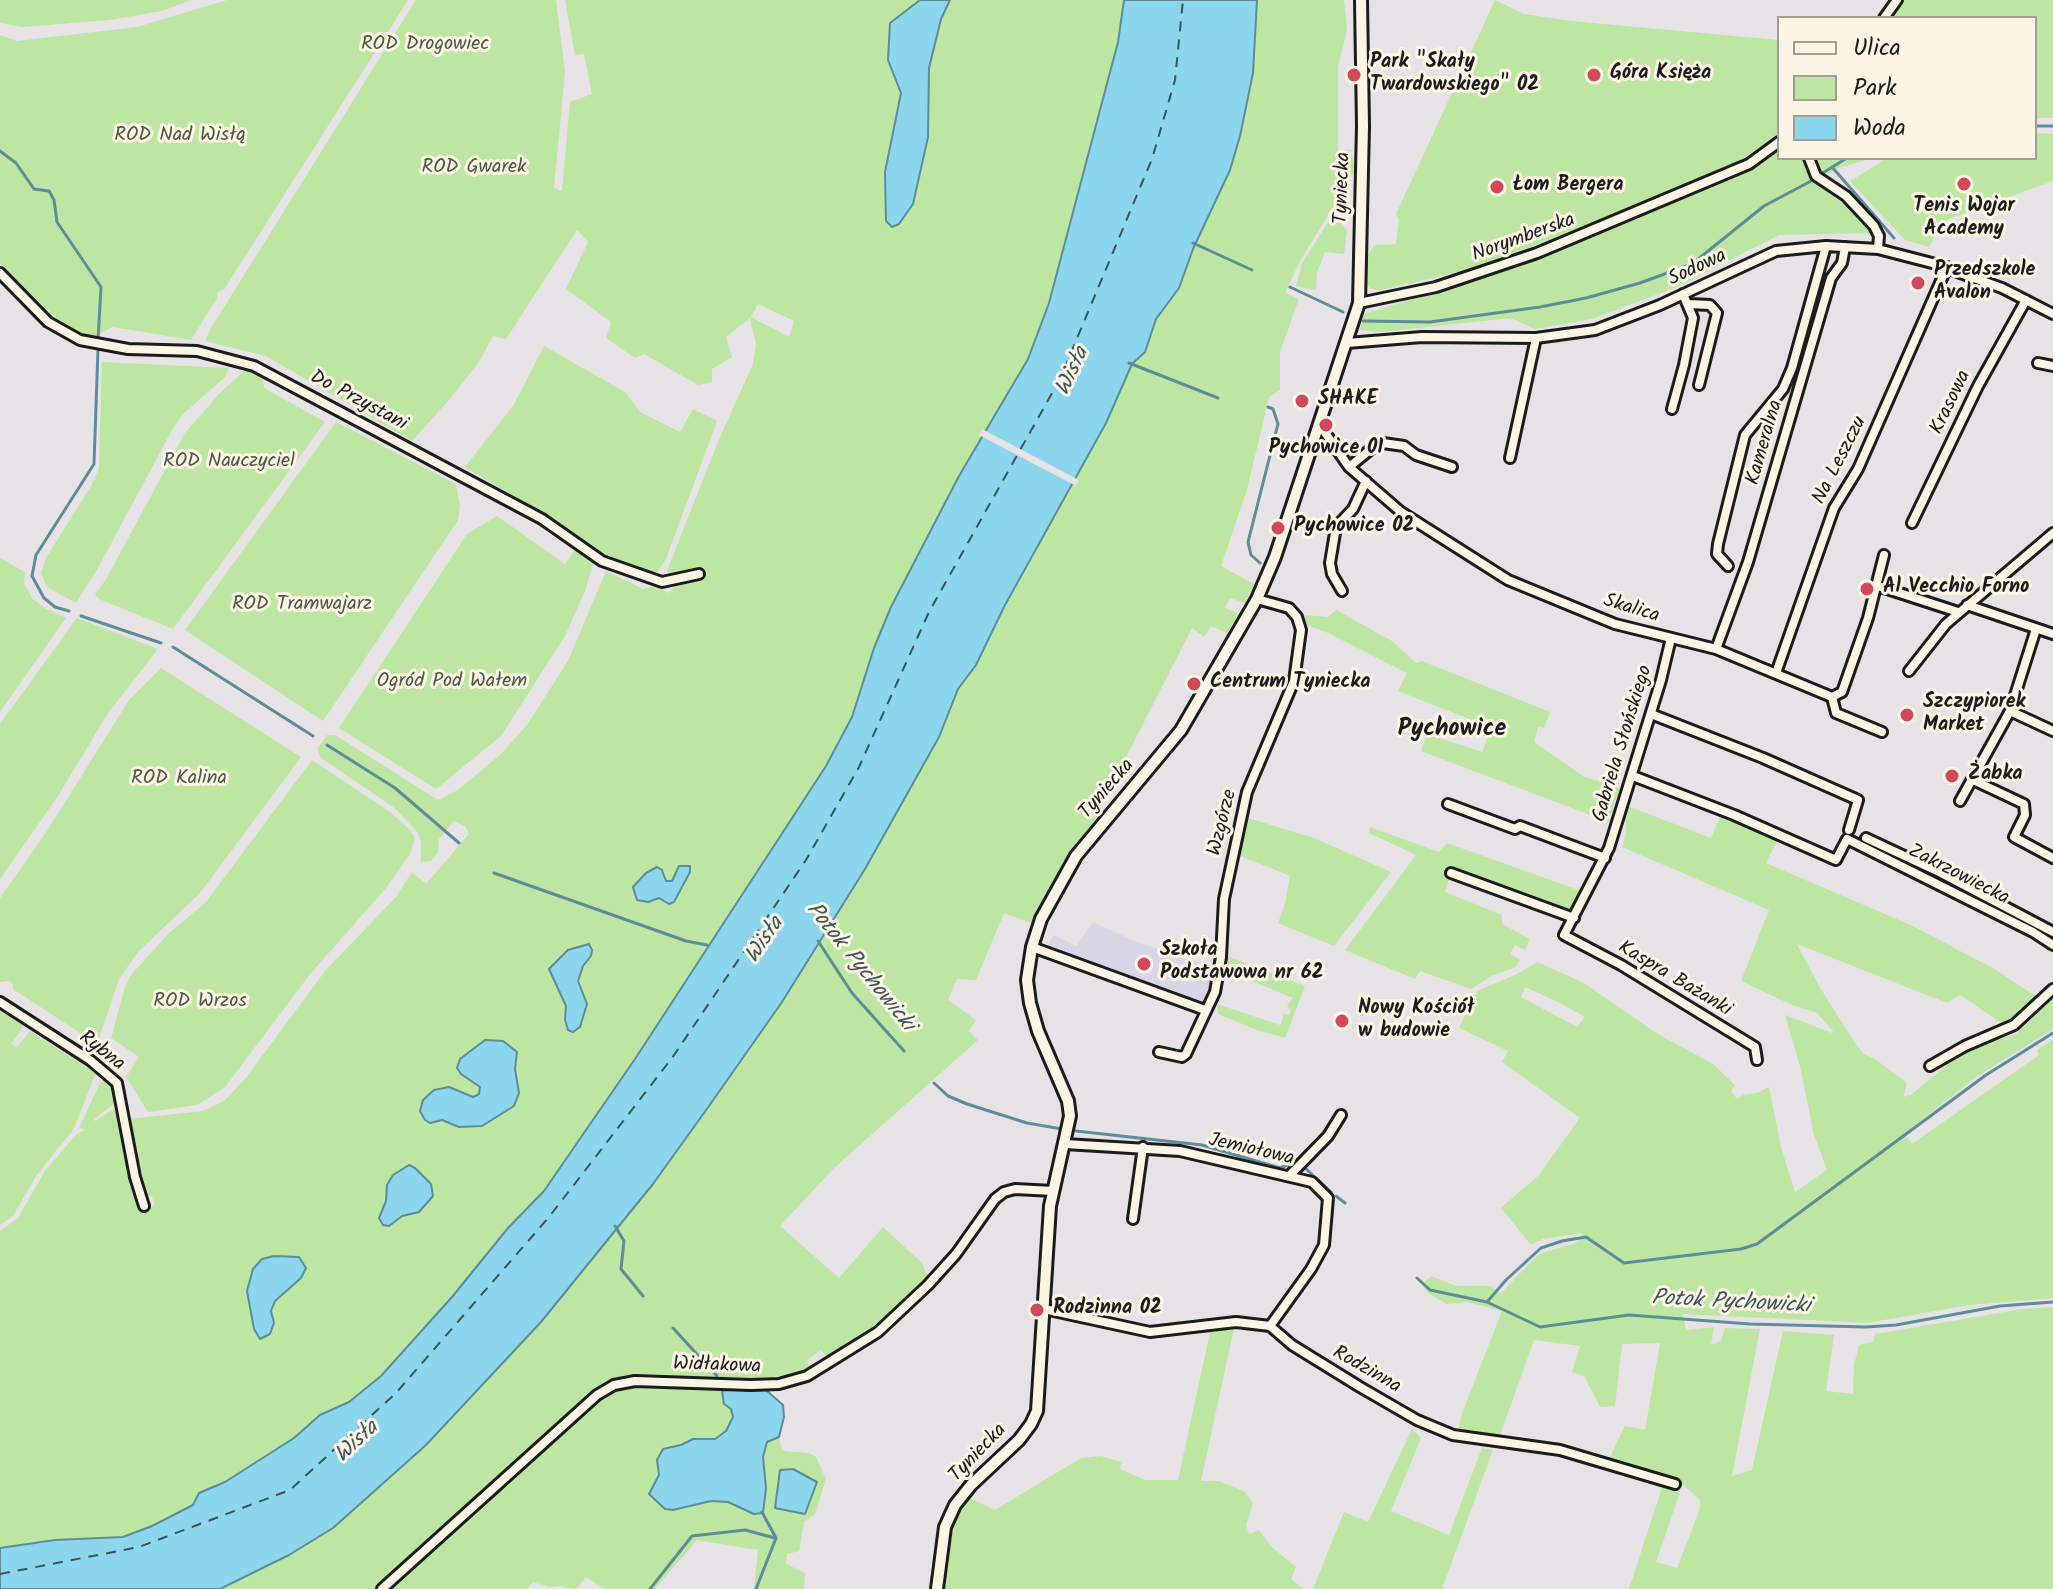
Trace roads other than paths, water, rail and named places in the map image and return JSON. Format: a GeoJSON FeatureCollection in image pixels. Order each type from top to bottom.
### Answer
{"type":"FeatureCollection","features":[{"type":"Feature","properties":{"kind":"street","name":"Tyniecka"},"geometry":{"type":"LineString","coordinates":[[937,1589],[942,1539],[955,1505],[971,1485],[1019,1440],[1037,1411],[1048,1227],[1053,1191],[1069,1126],[1068,1101],[1038,1031],[1030,1003],[1027,980],[1032,947],[1041,919],[1056,887],[1076,856],[1181,730],[1257,599],[1275,557],[1359,303],[1363,129],[1361,0]]}},
{"type":"Feature","properties":{"kind":"street","name":"Norymberska"},"geometry":{"type":"LineString","coordinates":[[1359,303],[1436,287],[1537,253],[1749,164],[1777,143]]}},
{"type":"Feature","properties":{"kind":"street"},"geometry":{"type":"LineString","coordinates":[[1810,160],[1816,176],[1846,196],[1874,226],[1879,236],[1878,249]]}},
{"type":"Feature","properties":{"kind":"street"},"geometry":{"type":"LineString","coordinates":[[1728,566],[1717,554],[1718,544],[1745,435],[1783,389],[1792,368],[1826,246]]}},
{"type":"Feature","properties":{"kind":"street","name":"Sodowa"},"geometry":{"type":"LineString","coordinates":[[1347,343],[1422,337],[1536,338],[1595,330],[1776,251],[1826,246],[1878,249],[1947,267],[1978,278],[2053,314]]}},
{"type":"Feature","properties":{"kind":"street","name":"Kameralna"},"geometry":{"type":"LineString","coordinates":[[1716,649],[1748,562],[1831,278],[1842,263],[1845,247]]}},
{"type":"Feature","properties":{"kind":"street","name":"Na Leszczu"},"geometry":{"type":"LineString","coordinates":[[1776,673],[1834,508],[1858,469],[1947,267]]}},
{"type":"Feature","properties":{"kind":"street","name":"Do Przystani"},"geometry":{"type":"LineString","coordinates":[[0,273],[48,322],[80,340],[128,349],[197,351],[254,366],[542,519],[602,561],[662,582],[699,574]]}},
{"type":"Feature","properties":{"kind":"street"},"geometry":{"type":"LineString","coordinates":[[1672,409],[1693,318],[1683,294]]}},
{"type":"Feature","properties":{"kind":"street","name":"Krasowa"},"geometry":{"type":"LineString","coordinates":[[1912,523],[1978,386],[2026,300]]}},
{"type":"Feature","properties":{"kind":"street"},"geometry":{"type":"LineString","coordinates":[[1689,304],[1710,305],[1717,313],[1699,385]]}},
{"type":"Feature","properties":{"kind":"street"},"geometry":{"type":"LineString","coordinates":[[1510,458],[1536,338]]}},
{"type":"Feature","properties":{"kind":"street"},"geometry":{"type":"LineString","coordinates":[[2038,363],[2053,366]]}},
{"type":"Feature","properties":{"kind":"street","name":"Skalica"},"geometry":{"type":"LineString","coordinates":[[1319,424],[1349,467],[1401,512],[1508,580],[1615,624],[1716,649],[1832,697]]}},
{"type":"Feature","properties":{"kind":"street"},"geometry":{"type":"LineString","coordinates":[[1349,467],[1376,445],[1383,443],[1404,446],[1416,455],[1452,467]]}},
{"type":"Feature","properties":{"kind":"street"},"geometry":{"type":"LineString","coordinates":[[1342,591],[1332,574],[1330,563],[1336,527],[1353,509],[1366,481]]}},
{"type":"Feature","properties":{"kind":"street"},"geometry":{"type":"LineString","coordinates":[[1909,671],[1958,612],[2053,533]]}},
{"type":"Feature","properties":{"kind":"street"},"geometry":{"type":"LineString","coordinates":[[1882,732],[1836,713],[1832,697],[1842,692],[1878,586],[1884,555]]}},
{"type":"Feature","properties":{"kind":"street"},"geometry":{"type":"LineString","coordinates":[[1878,586],[1958,612]]}},
{"type":"Feature","properties":{"kind":"street","name":"Wzgórze"},"geometry":{"type":"LineString","coordinates":[[1159,1052],[1182,1057],[1186,1054],[1213,997],[1221,957],[1224,899],[1247,792],[1294,681],[1301,630],[1297,617],[1289,608],[1257,599]]}},
{"type":"Feature","properties":{"kind":"street"},"geometry":{"type":"LineString","coordinates":[[1967,605],[2053,634]]}},
{"type":"Feature","properties":{"kind":"street"},"geometry":{"type":"LineString","coordinates":[[1960,801],[2010,711],[2036,629]]}},
{"type":"Feature","properties":{"kind":"street","name":"Gabriela Słońskiego"},"geometry":{"type":"LineString","coordinates":[[1564,935],[1605,858],[1633,776],[1671,638]]}},
{"type":"Feature","properties":{"kind":"street"},"geometry":{"type":"LineString","coordinates":[[2010,711],[2053,731]]}},
{"type":"Feature","properties":{"kind":"street"},"geometry":{"type":"LineString","coordinates":[[1633,776],[1734,815],[1836,860],[1858,800],[1651,714]]}},
{"type":"Feature","properties":{"kind":"street"},"geometry":{"type":"LineString","coordinates":[[1973,780],[2024,804],[2025,815],[2014,837],[2053,858]]}},
{"type":"Feature","properties":{"kind":"street"},"geometry":{"type":"LineString","coordinates":[[1448,804],[1515,829],[1520,826],[1605,858]]}},
{"type":"Feature","properties":{"kind":"street","name":"Zakrzowiecka"},"geometry":{"type":"LineString","coordinates":[[1848,834],[2053,945]]}},
{"type":"Feature","properties":{"kind":"street","name":"Zakrzowiecka"},"geometry":{"type":"LineString","coordinates":[[1866,838],[1941,873],[2053,932]]}},
{"type":"Feature","properties":{"kind":"street"},"geometry":{"type":"LineString","coordinates":[[1451,873],[1574,918]]}},
{"type":"Feature","properties":{"kind":"street","name":"Kaspra Bażanki"},"geometry":{"type":"LineString","coordinates":[[1564,935],[1621,965],[1755,1047],[1757,1060]]}},
{"type":"Feature","properties":{"kind":"street"},"geometry":{"type":"LineString","coordinates":[[1032,947],[1205,1010]]}},
{"type":"Feature","properties":{"kind":"street"},"geometry":{"type":"LineString","coordinates":[[1930,1066],[1965,1046],[2014,1025],[2053,989]]}},
{"type":"Feature","properties":{"kind":"street","name":"Rybna"},"geometry":{"type":"LineString","coordinates":[[0,1002],[90,1060],[117,1083],[135,1177],[144,1206]]}},
{"type":"Feature","properties":{"kind":"street"},"geometry":{"type":"LineString","coordinates":[[1289,1176],[1328,1136],[1341,1115]]}},
{"type":"Feature","properties":{"kind":"street","name":"Jemiołowa"},"geometry":{"type":"LineString","coordinates":[[1065,1144],[1180,1151],[1312,1182],[1328,1198],[1324,1245],[1311,1269],[1270,1326]]}},
{"type":"Feature","properties":{"kind":"street"},"geometry":{"type":"LineString","coordinates":[[1133,1219],[1143,1147]]}},
{"type":"Feature","properties":{"kind":"street","name":"Widłakowa"},"geometry":{"type":"LineString","coordinates":[[382,1589],[597,1395],[614,1385],[635,1381],[751,1385],[779,1384],[807,1376],[878,1332],[956,1254],[995,1199],[1004,1192],[1015,1189],[1053,1191]]}},
{"type":"Feature","properties":{"kind":"street"},"geometry":{"type":"LineString","coordinates":[[1044,1309],[1150,1332],[1236,1322],[1270,1326]]}},
{"type":"Feature","properties":{"kind":"street","name":"Rodzinna"},"geometry":{"type":"LineString","coordinates":[[1270,1326],[1292,1345],[1360,1387],[1417,1420],[1453,1435],[1560,1450],[1675,1484]]}},
{"type":"Feature","properties":{"kind":"water"},"geometry":{"type":"Polygon","coordinates":[[[920,0],[950,0],[941,19],[929,68],[928,137],[913,204],[899,224],[892,227],[886,221],[885,172],[901,93],[888,60],[890,23],[920,0]]]}},
{"type":"Feature","properties":{"kind":"water","name":"Wisła"},"geometry":{"type":"Polygon","coordinates":[[[1124,0],[1257,0],[1253,73],[1230,170],[1193,249],[1179,288],[1156,319],[1145,352],[1132,364],[1106,423],[1005,605],[976,665],[958,689],[939,737],[865,869],[782,1002],[709,1106],[653,1184],[541,1322],[426,1445],[333,1528],[289,1555],[220,1589],[0,1589],[0,1548],[55,1540],[123,1537],[152,1526],[193,1505],[199,1493],[225,1482],[294,1438],[320,1415],[349,1402],[381,1376],[452,1297],[508,1228],[544,1191],[637,1056],[826,766],[852,717],[891,607],[959,476],[1028,359],[1049,303],[1118,42],[1124,0]]]}},
{"type":"Feature","properties":{"kind":"water"},"geometry":{"type":"Polygon","coordinates":[[[679,866],[690,866],[690,872],[674,902],[669,904],[659,898],[648,902],[637,900],[633,887],[646,873],[657,867],[662,870],[666,881],[672,881],[679,866]]]}},
{"type":"Feature","properties":{"kind":"water"},"geometry":{"type":"Polygon","coordinates":[[[589,944],[591,956],[583,966],[578,981],[587,1004],[580,1027],[573,1032],[568,1030],[566,1006],[549,969],[568,950],[589,944]]]}},
{"type":"Feature","properties":{"kind":"water"},"geometry":{"type":"Polygon","coordinates":[[[485,1040],[503,1041],[517,1052],[515,1069],[519,1093],[514,1106],[482,1126],[459,1127],[442,1120],[430,1123],[425,1120],[420,1111],[423,1100],[434,1090],[449,1087],[473,1097],[479,1094],[480,1087],[457,1068],[460,1059],[485,1040]]]}},
{"type":"Feature","properties":{"kind":"water"},"geometry":{"type":"Polygon","coordinates":[[[409,1165],[431,1184],[433,1196],[419,1212],[402,1216],[389,1226],[383,1225],[379,1218],[386,1201],[387,1185],[393,1175],[409,1165]]]}},
{"type":"Feature","properties":{"kind":"water"},"geometry":{"type":"Polygon","coordinates":[[[299,1257],[306,1268],[301,1278],[275,1301],[271,1311],[274,1323],[270,1334],[260,1339],[254,1329],[247,1291],[253,1269],[262,1259],[299,1257]]]}},
{"type":"Feature","properties":{"kind":"water"},"geometry":{"type":"Polygon","coordinates":[[[766,1390],[783,1405],[784,1417],[779,1437],[767,1442],[763,1457],[766,1488],[763,1513],[754,1514],[728,1502],[711,1501],[665,1509],[649,1494],[659,1475],[657,1460],[663,1449],[693,1439],[715,1439],[726,1431],[733,1417],[731,1409],[724,1404],[722,1391],[766,1390]]]}},
{"type":"Feature","properties":{"kind":"water"},"geometry":{"type":"Polygon","coordinates":[[[793,1469],[817,1482],[805,1514],[775,1508],[780,1470],[793,1469]]]}},
{"type":"Feature","properties":{"kind":"waterway"},"geometry":{"type":"LineString","coordinates":[[2037,126],[2053,126]]}},
{"type":"Feature","properties":{"kind":"waterway"},"geometry":{"type":"LineString","coordinates":[[0,151],[16,163],[34,189],[49,191],[54,200],[57,222],[101,287],[98,340]]}},
{"type":"Feature","properties":{"kind":"waterway"},"geometry":{"type":"LineString","coordinates":[[1821,174],[1844,160]]}},
{"type":"Feature","properties":{"kind":"waterway"},"geometry":{"type":"LineString","coordinates":[[1832,167],[1894,238]]}},
{"type":"Feature","properties":{"kind":"waterway"},"geometry":{"type":"LineString","coordinates":[[1363,321],[1430,322],[1540,307],[1640,283],[1692,264],[1764,206],[1813,180]]}},
{"type":"Feature","properties":{"kind":"waterway"},"geometry":{"type":"LineString","coordinates":[[1193,243],[1252,270]]}},
{"type":"Feature","properties":{"kind":"waterway"},"geometry":{"type":"LineString","coordinates":[[1290,287],[1343,312]]}},
{"type":"Feature","properties":{"kind":"waterway"},"geometry":{"type":"LineString","coordinates":[[69,611],[55,607],[44,598],[32,576],[36,555],[94,464],[98,349]]}},
{"type":"Feature","properties":{"kind":"waterway"},"geometry":{"type":"LineString","coordinates":[[1129,363],[1218,398]]}},
{"type":"Feature","properties":{"kind":"waterway"},"geometry":{"type":"LineString","coordinates":[[1260,563],[1251,555],[1248,542],[1278,424],[1273,409],[1268,407]]}},
{"type":"Feature","properties":{"kind":"waterway"},"geometry":{"type":"LineString","coordinates":[[81,616],[161,643]]}},
{"type":"Feature","properties":{"kind":"waterway"},"geometry":{"type":"LineString","coordinates":[[173,647],[313,736]]}},
{"type":"Feature","properties":{"kind":"waterway"},"geometry":{"type":"LineString","coordinates":[[327,745],[395,788],[459,843]]}},
{"type":"Feature","properties":{"kind":"waterway"},"geometry":{"type":"LineString","coordinates":[[494,873],[686,941],[707,945]]}},
{"type":"Feature","properties":{"kind":"waterway","name":"Potok Pychowicki"},"geometry":{"type":"LineString","coordinates":[[818,941],[852,993],[904,1051]]}},
{"type":"Feature","properties":{"kind":"waterway"},"geometry":{"type":"LineString","coordinates":[[1487,1302],[1541,1248],[1562,1241],[1586,1237],[1624,1263],[1741,1249],[1757,1244],[1986,1075],[2053,1033]]}},
{"type":"Feature","properties":{"kind":"waterway","name":"Potok Pychowicki"},"geometry":{"type":"LineString","coordinates":[[934,1083],[948,1096],[967,1104],[1027,1123],[1062,1129]]}},
{"type":"Feature","properties":{"kind":"waterway","name":"Potok Pychowicki"},"geometry":{"type":"LineString","coordinates":[[1076,1131],[1202,1145],[1280,1168],[1293,1163]]}},
{"type":"Feature","properties":{"kind":"waterway","name":"Potok Pychowicki"},"geometry":{"type":"LineString","coordinates":[[1304,1167],[1331,1192]]}},
{"type":"Feature","properties":{"kind":"waterway"},"geometry":{"type":"LineString","coordinates":[[1336,1196],[1345,1203]]}},
{"type":"Feature","properties":{"kind":"waterway"},"geometry":{"type":"LineString","coordinates":[[615,1226],[624,1241],[621,1269],[643,1296]]}},
{"type":"Feature","properties":{"kind":"waterway","name":"Potok Pychowicki"},"geometry":{"type":"LineString","coordinates":[[1417,1278],[1430,1290],[1487,1302],[1540,1327],[1629,1315],[1750,1324],[1866,1327],[1896,1325],[2000,1306],[2053,1302]]}},
{"type":"Feature","properties":{"kind":"waterway"},"geometry":{"type":"LineString","coordinates":[[673,1328],[717,1376]]}},
{"type":"Feature","properties":{"kind":"waterway"},"geometry":{"type":"LineString","coordinates":[[756,1589],[776,1538],[762,1512]]}},
{"type":"Feature","properties":{"kind":"waterway"},"geometry":{"type":"LineString","coordinates":[[650,1589],[692,1536],[745,1530],[775,1538]]}},
{"type":"Feature","properties":{"kind":"place","name":"Park \"Skały Twardowskiego\" 02"},"geometry":{"type":"Point","coordinates":[1354,75]}},
{"type":"Feature","properties":{"kind":"place","name":"Góra Księża"},"geometry":{"type":"Point","coordinates":[1594,75]}},
{"type":"Feature","properties":{"kind":"place","name":"Tenis Wojar Academy"},"geometry":{"type":"Point","coordinates":[1964,184]}},
{"type":"Feature","properties":{"kind":"place","name":"Łom Bergera"},"geometry":{"type":"Point","coordinates":[1497,187]}},
{"type":"Feature","properties":{"kind":"place","name":"Przedszkole Avalon"},"geometry":{"type":"Point","coordinates":[1918,283]}},
{"type":"Feature","properties":{"kind":"place","name":"SHAKE"},"geometry":{"type":"Point","coordinates":[1302,401]}},
{"type":"Feature","properties":{"kind":"place","name":"Pychowice 01"},"geometry":{"type":"Point","coordinates":[1326,425]}},
{"type":"Feature","properties":{"kind":"place","name":"Pychowice 02"},"geometry":{"type":"Point","coordinates":[1278,528]}},
{"type":"Feature","properties":{"kind":"place","name":"Al Vecchio Forno"},"geometry":{"type":"Point","coordinates":[1867,589]}},
{"type":"Feature","properties":{"kind":"place","name":"Centrum Tyniecka"},"geometry":{"type":"Point","coordinates":[1194,684]}},
{"type":"Feature","properties":{"kind":"place","name":"Szczypiorek Market"},"geometry":{"type":"Point","coordinates":[1907,715]}},
{"type":"Feature","properties":{"kind":"place","name":"Żabka"},"geometry":{"type":"Point","coordinates":[1952,776]}},
{"type":"Feature","properties":{"kind":"place","name":"Szkoła Podstawowa nr 62"},"geometry":{"type":"Point","coordinates":[1144,964]}},
{"type":"Feature","properties":{"kind":"place","name":"Nowy Kościół w budowie"},"geometry":{"type":"Point","coordinates":[1342,1021]}},
{"type":"Feature","properties":{"kind":"place","name":"Rodzinna 02"},"geometry":{"type":"Point","coordinates":[1037,1310]}},
{"type":"Feature","properties":{"kind":"district","name":"Pychowice"},"geometry":{"type":"Point","coordinates":[1452,731]}},
{"type":"Feature","properties":{"kind":"park label","name":"ROD Drogowiec"},"geometry":{"type":"Point","coordinates":[425,46]}},
{"type":"Feature","properties":{"kind":"park label","name":"ROD Nad Wisłą"},"geometry":{"type":"Point","coordinates":[180,137]}},
{"type":"Feature","properties":{"kind":"park label","name":"ROD Gwarek"},"geometry":{"type":"Point","coordinates":[474,169]}},
{"type":"Feature","properties":{"kind":"park label","name":"ROD Nauczyciel"},"geometry":{"type":"Point","coordinates":[229,463]}},
{"type":"Feature","properties":{"kind":"park label","name":"ROD Tramwajarz"},"geometry":{"type":"Point","coordinates":[302,606]}},
{"type":"Feature","properties":{"kind":"park label","name":"Ogród Pod Wałem"},"geometry":{"type":"Point","coordinates":[452,683]}},
{"type":"Feature","properties":{"kind":"park label","name":"ROD Kalina"},"geometry":{"type":"Point","coordinates":[179,780]}},
{"type":"Feature","properties":{"kind":"park label","name":"ROD Wrzos"},"geometry":{"type":"Point","coordinates":[200,1003]}}]}
